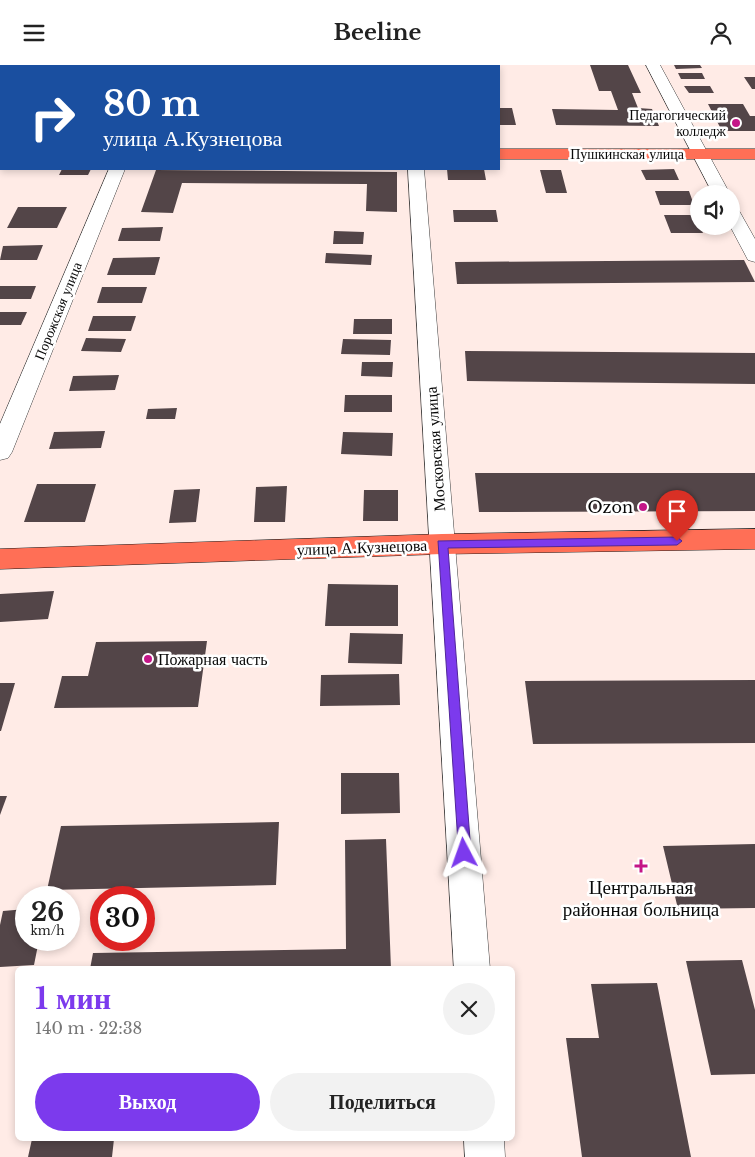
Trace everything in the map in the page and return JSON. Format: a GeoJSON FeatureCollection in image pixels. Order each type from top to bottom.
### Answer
{"type":"FeatureCollection","features":[{"type":"Feature","properties":{"kind":"main road","name":"Пушкинская улица"},"geometry":{"type":"LineString","coordinates":[[500,154],[755,154]]}},
{"type":"Feature","properties":{"kind":"main road","name":"улица А.Кузнецова"},"geometry":{"type":"LineString","coordinates":[[0,559],[442,544],[755,539]]}},
{"type":"Feature","properties":{"kind":"street"},"geometry":{"type":"LineString","coordinates":[[653,65],[717,185]]}},
{"type":"Feature","properties":{"kind":"street","name":"Порожская улица"},"geometry":{"type":"LineString","coordinates":[[0,452],[117,170]]}},
{"type":"Feature","properties":{"kind":"street","name":"Московская улица"},"geometry":{"type":"LineString","coordinates":[[416,170],[472,966]]}},
{"type":"Feature","properties":{"kind":"street"},"geometry":{"type":"LineString","coordinates":[[740,228],[755,256]]}},
{"type":"Feature","properties":{"kind":"street"},"geometry":{"type":"LineString","coordinates":[[484,1141],[485,1157]]}},
{"type":"Feature","properties":{"kind":"building"},"geometry":{"type":"Polygon","coordinates":[[[590,65],[628,65],[641,93],[632,93],[638,108],[652,109],[659,126],[556,125],[552,109],[618,110],[611,91],[599,91],[590,65]]]}},
{"type":"Feature","properties":{"kind":"building"},"geometry":{"type":"Polygon","coordinates":[[[674,65],[700,65],[702,68],[676,69],[674,65]]]}},
{"type":"Feature","properties":{"kind":"building"},"geometry":{"type":"Polygon","coordinates":[[[678,73],[702,73],[705,79],[681,79],[678,73]]]}},
{"type":"Feature","properties":{"kind":"building","name":"Педагогический колледж"},"geometry":{"type":"Polygon","coordinates":[[[744,77],[755,77],[755,89],[752,89],[744,77]]]}},
{"type":"Feature","properties":{"kind":"building"},"geometry":{"type":"Polygon","coordinates":[[[684,86],[710,86],[714,93],[689,93],[684,86]]]}},
{"type":"Feature","properties":{"kind":"building","name":"Педагогический колледж"},"geometry":{"type":"Polygon","coordinates":[[[708,104],[743,104],[750,116],[755,116],[755,131],[722,131],[708,104]]]}},
{"type":"Feature","properties":{"kind":"building"},"geometry":{"type":"Polygon","coordinates":[[[500,108],[512,108],[516,125],[500,125],[500,108]]]}},
{"type":"Feature","properties":{"kind":"building"},"geometry":{"type":"Polygon","coordinates":[[[674,169],[679,180],[646,180],[641,170],[674,169]]]}},
{"type":"Feature","properties":{"kind":"building"},"geometry":{"type":"Polygon","coordinates":[[[62,170],[90,170],[88,175],[59,175],[62,170]]]}},
{"type":"Feature","properties":{"kind":"building"},"geometry":{"type":"Polygon","coordinates":[[[156,170],[397,172],[397,212],[366,211],[367,184],[182,183],[173,213],[141,212],[156,170]]]}},
{"type":"Feature","properties":{"kind":"building"},"geometry":{"type":"Polygon","coordinates":[[[447,170],[484,170],[486,180],[448,180],[447,170]]]}},
{"type":"Feature","properties":{"kind":"building"},"geometry":{"type":"Polygon","coordinates":[[[540,170],[561,170],[567,193],[546,193],[540,170]]]}},
{"type":"Feature","properties":{"kind":"building"},"geometry":{"type":"Polygon","coordinates":[[[655,191],[689,191],[690,205],[660,205],[655,191]]]}},
{"type":"Feature","properties":{"kind":"building"},"geometry":{"type":"Polygon","coordinates":[[[18,207],[67,207],[57,228],[7,228],[18,207]]]}},
{"type":"Feature","properties":{"kind":"building"},"geometry":{"type":"Polygon","coordinates":[[[453,210],[496,210],[498,222],[454,222],[453,210]]]}},
{"type":"Feature","properties":{"kind":"building"},"geometry":{"type":"Polygon","coordinates":[[[664,215],[690,215],[690,233],[671,233],[664,215]]]}},
{"type":"Feature","properties":{"kind":"building"},"geometry":{"type":"Polygon","coordinates":[[[163,227],[160,241],[118,241],[122,228],[163,227]]]}},
{"type":"Feature","properties":{"kind":"building"},"geometry":{"type":"Polygon","coordinates":[[[334,231],[364,232],[363,244],[333,244],[334,231]]]}},
{"type":"Feature","properties":{"kind":"building"},"geometry":{"type":"Polygon","coordinates":[[[43,245],[37,260],[0,260],[3,246],[43,245]]]}},
{"type":"Feature","properties":{"kind":"building"},"geometry":{"type":"Polygon","coordinates":[[[326,253],[372,255],[371,265],[325,263],[326,253]]]}},
{"type":"Feature","properties":{"kind":"building"},"geometry":{"type":"Polygon","coordinates":[[[160,257],[155,275],[107,275],[113,258],[160,257]]]}},
{"type":"Feature","properties":{"kind":"building"},"geometry":{"type":"Polygon","coordinates":[[[744,260],[755,282],[457,284],[455,262],[744,260]]]}},
{"type":"Feature","properties":{"kind":"building"},"geometry":{"type":"Polygon","coordinates":[[[0,286],[36,286],[31,299],[0,299],[0,286]]]}},
{"type":"Feature","properties":{"kind":"building"},"geometry":{"type":"Polygon","coordinates":[[[102,287],[147,287],[142,303],[97,303],[102,287]]]}},
{"type":"Feature","properties":{"kind":"building"},"geometry":{"type":"Polygon","coordinates":[[[0,312],[27,312],[21,325],[0,325],[0,312]]]}},
{"type":"Feature","properties":{"kind":"building"},"geometry":{"type":"Polygon","coordinates":[[[93,316],[136,316],[131,331],[88,331],[93,316]]]}},
{"type":"Feature","properties":{"kind":"building"},"geometry":{"type":"Polygon","coordinates":[[[354,319],[392,319],[392,334],[353,334],[354,319]]]}},
{"type":"Feature","properties":{"kind":"building"},"geometry":{"type":"Polygon","coordinates":[[[86,338],[126,339],[121,352],[81,351],[86,338]]]}},
{"type":"Feature","properties":{"kind":"building"},"geometry":{"type":"Polygon","coordinates":[[[343,339],[391,340],[390,355],[341,354],[343,339]]]}},
{"type":"Feature","properties":{"kind":"building"},"geometry":{"type":"Polygon","coordinates":[[[465,351],[755,353],[755,384],[467,381],[465,351]]]}},
{"type":"Feature","properties":{"kind":"building"},"geometry":{"type":"Polygon","coordinates":[[[362,362],[393,362],[392,377],[361,376],[362,362]]]}},
{"type":"Feature","properties":{"kind":"building"},"geometry":{"type":"Polygon","coordinates":[[[119,375],[115,390],[69,391],[73,376],[119,375]]]}},
{"type":"Feature","properties":{"kind":"building"},"geometry":{"type":"Polygon","coordinates":[[[345,395],[392,395],[392,412],[344,412],[345,395]]]}},
{"type":"Feature","properties":{"kind":"building"},"geometry":{"type":"Polygon","coordinates":[[[177,408],[175,419],[146,419],[148,409],[177,408]]]}},
{"type":"Feature","properties":{"kind":"building"},"geometry":{"type":"Polygon","coordinates":[[[105,431],[101,448],[49,449],[54,432],[105,431]]]}},
{"type":"Feature","properties":{"kind":"building"},"geometry":{"type":"Polygon","coordinates":[[[343,432],[393,433],[392,456],[341,454],[343,432]]]}},
{"type":"Feature","properties":{"kind":"building"},"geometry":{"type":"Polygon","coordinates":[[[475,473],[755,473],[755,511],[479,512],[475,473]]]}},
{"type":"Feature","properties":{"kind":"building"},"geometry":{"type":"Polygon","coordinates":[[[37,484],[96,484],[85,522],[24,522],[37,484]]]}},
{"type":"Feature","properties":{"kind":"building"},"geometry":{"type":"Polygon","coordinates":[[[287,486],[285,522],[254,522],[256,487],[287,486]]]}},
{"type":"Feature","properties":{"kind":"building"},"geometry":{"type":"Polygon","coordinates":[[[200,489],[196,522],[169,523],[174,490],[200,489]]]}},
{"type":"Feature","properties":{"kind":"building"},"geometry":{"type":"Polygon","coordinates":[[[364,490],[398,490],[398,521],[363,521],[364,490]]]}},
{"type":"Feature","properties":{"kind":"building"},"geometry":{"type":"Polygon","coordinates":[[[328,584],[398,585],[398,626],[325,626],[328,584]]]}},
{"type":"Feature","properties":{"kind":"building"},"geometry":{"type":"Polygon","coordinates":[[[54,591],[48,619],[0,622],[0,594],[54,591]]]}},
{"type":"Feature","properties":{"kind":"building"},"geometry":{"type":"Polygon","coordinates":[[[350,633],[403,634],[402,664],[348,663],[350,633]]]}},
{"type":"Feature","properties":{"kind":"building","name":"Пожарная часть"},"geometry":{"type":"Polygon","coordinates":[[[207,641],[198,707],[54,708],[62,676],[88,676],[96,642],[207,641]]]}},
{"type":"Feature","properties":{"kind":"building"},"geometry":{"type":"Polygon","coordinates":[[[399,674],[400,705],[320,706],[321,675],[399,674]]]}},
{"type":"Feature","properties":{"kind":"building"},"geometry":{"type":"Polygon","coordinates":[[[755,680],[755,743],[533,744],[525,681],[755,680]]]}},
{"type":"Feature","properties":{"kind":"building"},"geometry":{"type":"Polygon","coordinates":[[[0,683],[15,683],[1,731],[0,731],[0,683]]]}},
{"type":"Feature","properties":{"kind":"building"},"geometry":{"type":"Polygon","coordinates":[[[341,773],[399,773],[400,813],[341,814],[341,773]]]}},
{"type":"Feature","properties":{"kind":"building"},"geometry":{"type":"Polygon","coordinates":[[[0,796],[7,796],[0,815],[0,796]]]}},
{"type":"Feature","properties":{"kind":"building"},"geometry":{"type":"Polygon","coordinates":[[[279,822],[276,885],[155,888],[155,886],[90,886],[90,889],[80,889],[80,886],[48,886],[61,826],[279,822]]]}},
{"type":"Feature","properties":{"kind":"building"},"geometry":{"type":"Polygon","coordinates":[[[386,839],[391,966],[91,966],[93,953],[346,949],[345,840],[386,839]]]}},
{"type":"Feature","properties":{"kind":"building"},"geometry":{"type":"Polygon","coordinates":[[[755,844],[755,908],[678,909],[663,846],[755,844]]]}},
{"type":"Feature","properties":{"kind":"building"},"geometry":{"type":"Polygon","coordinates":[[[15,910],[15,951],[37,951],[34,965],[0,967],[0,925],[3,911],[15,910]]]}},
{"type":"Feature","properties":{"kind":"building"},"geometry":{"type":"Polygon","coordinates":[[[742,960],[755,1010],[755,1074],[711,1075],[686,961],[742,960]]]}},
{"type":"Feature","properties":{"kind":"building"},"geometry":{"type":"Polygon","coordinates":[[[657,983],[691,1157],[582,1157],[566,1038],[599,1038],[591,984],[657,983]]]}},
{"type":"Feature","properties":{"kind":"building"},"geometry":{"type":"Polygon","coordinates":[[[32,1141],[114,1141],[112,1157],[28,1157],[32,1141]]]}},
{"type":"Feature","properties":{"kind":"place","name":"Педагогический колледж"},"geometry":{"type":"Point","coordinates":[736,123]}},
{"type":"Feature","properties":{"kind":"place","name":"Ozon"},"geometry":{"type":"Point","coordinates":[643,507]}},
{"type":"Feature","properties":{"kind":"place","name":"Пожарная часть"},"geometry":{"type":"Point","coordinates":[148,659]}},
{"type":"Feature","properties":{"kind":"place","name":"Центральная районная больница"},"geometry":{"type":"Point","coordinates":[641,866]}},
{"type":"Feature","properties":{"kind":"route"},"geometry":{"type":"LineString","coordinates":[[464,853],[442,544],[677,541]]}}]}
